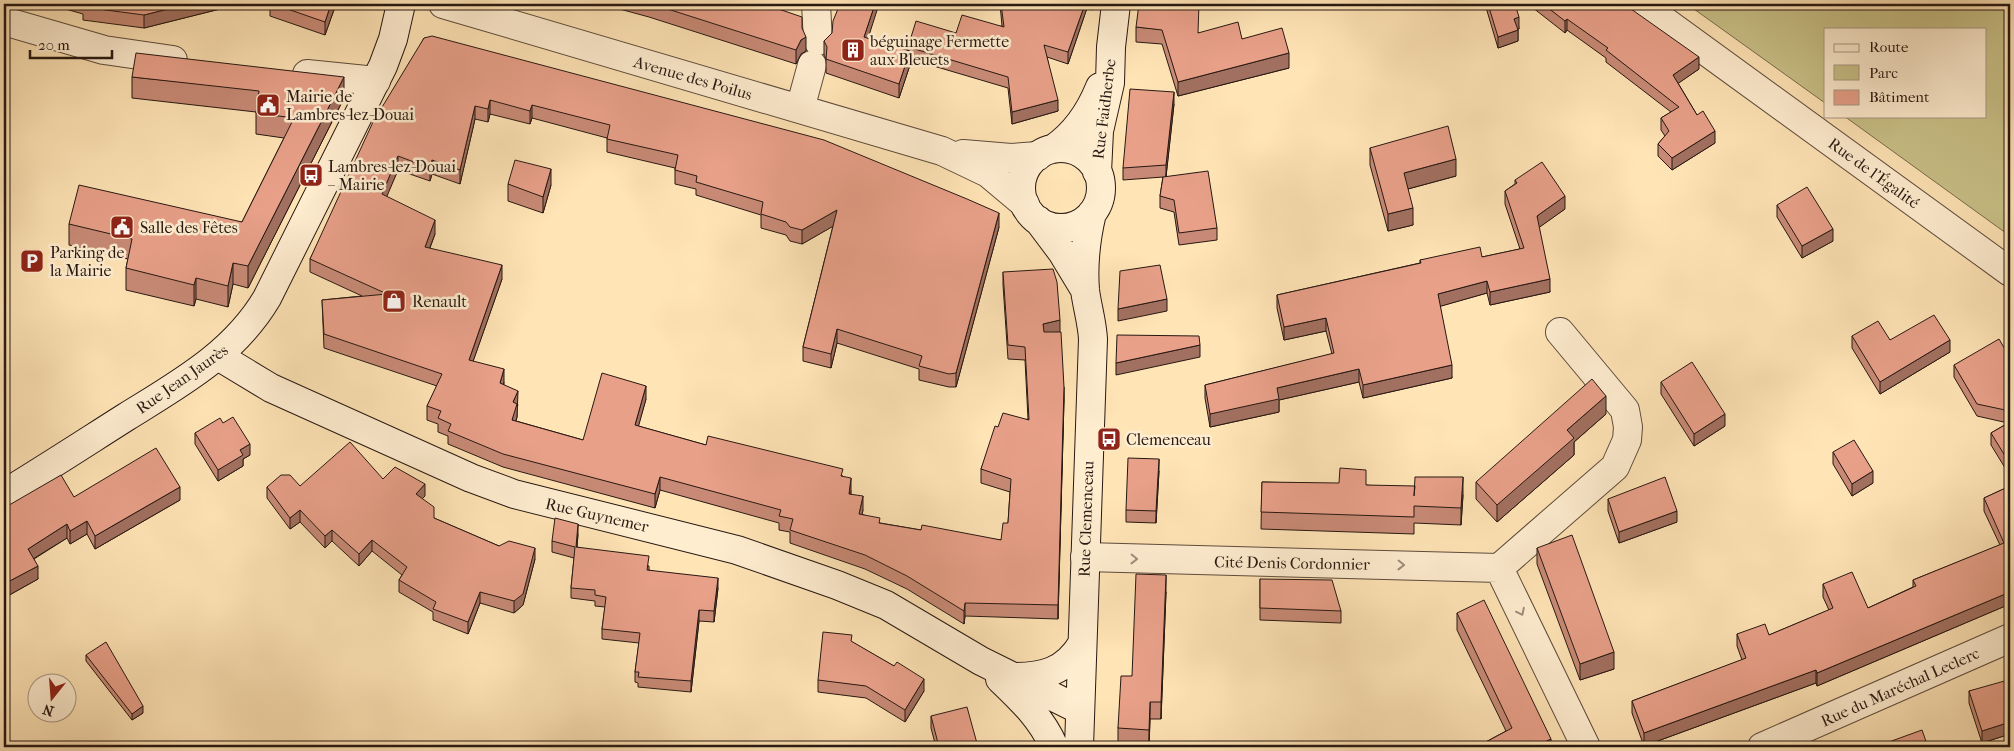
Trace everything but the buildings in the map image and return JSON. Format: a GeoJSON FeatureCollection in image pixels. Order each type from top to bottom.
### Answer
{"type":"FeatureCollection","features":[{"type":"Feature","properties":{"kind":"street","name":"Rue Jean Jaurès"},"geometry":{"type":"LineString","coordinates":[[4,494],[185,380],[218,356],[246,330],[267,298],[376,81],[388,54],[401,4]]}},
{"type":"Feature","properties":{"kind":"street","name":"Avenue des Poilus"},"geometry":{"type":"LineString","coordinates":[[443,4],[942,151],[988,173],[1032,212]]}},
{"type":"Feature","properties":{"kind":"street"},"geometry":{"type":"LineString","coordinates":[[800,109],[815,53],[816,4]]}},
{"type":"Feature","properties":{"kind":"street","name":"Rue Faidherbe"},"geometry":{"type":"LineString","coordinates":[[1097,172],[1099,131],[1110,83],[1111,47],[1116,4]]}},
{"type":"Feature","properties":{"kind":"street","name":"Rue de l'Égalité"},"geometry":{"type":"LineString","coordinates":[[1641,4],[2010,272]]}},
{"type":"Feature","properties":{"kind":"street"},"geometry":{"type":"LineString","coordinates":[[4,21],[104,50],[198,62]]}},
{"type":"Feature","properties":{"kind":"street","name":"Rue Faidherbe"},"geometry":{"type":"LineString","coordinates":[[1045,153],[1072,133],[1090,108],[1102,83],[1111,47]]}},
{"type":"Feature","properties":{"kind":"street"},"geometry":{"type":"LineString","coordinates":[[286,72],[376,81]]}},
{"type":"Feature","properties":{"kind":"street"},"geometry":{"type":"LineString","coordinates":[[1069,149],[1079,153],[1092,163],[1097,172],[1100,193],[1092,213],[1070,227],[1053,227],[1032,212],[1021,188],[1027,168],[1045,153],[1069,149]]}},
{"type":"Feature","properties":{"kind":"street","name":"Avenue des Poilus"},"geometry":{"type":"LineString","coordinates":[[942,151],[992,157],[1045,153]]}},
{"type":"Feature","properties":{"kind":"street","name":"Rue Clemenceau"},"geometry":{"type":"LineString","coordinates":[[1032,212],[1062,252],[1085,292]]}},
{"type":"Feature","properties":{"kind":"street","name":"Rue Clemenceau"},"geometry":{"type":"LineString","coordinates":[[1079,747],[1093,339],[1092,323],[1085,292],[1085,252],[1092,213]]}},
{"type":"Feature","properties":{"kind":"street"},"geometry":{"type":"LineString","coordinates":[[1560,332],[1625,410],[1628,427],[1627,440],[1616,467],[1499,568],[1586,747]]}},
{"type":"Feature","properties":{"kind":"street","name":"Rue Guynemer"},"geometry":{"type":"LineString","coordinates":[[218,356],[271,388],[478,481],[529,499],[590,515],[630,522],[737,550],[814,576],[886,606],[981,661],[1080,714]]}},
{"type":"Feature","properties":{"kind":"street","name":"Cité Denis Cordonnier"},"geometry":{"type":"LineString","coordinates":[[1085,557],[1499,568]]}},
{"type":"Feature","properties":{"kind":"street","name":"Rue du Maréchal Leclerc"},"geometry":{"type":"LineString","coordinates":[[1762,747],[2010,638]]}},
{"type":"Feature","properties":{"kind":"street","name":"Rue Guynemer"},"geometry":{"type":"LineString","coordinates":[[1011,677],[1033,677],[1054,672],[1069,661],[1082,644]]}},
{"type":"Feature","properties":{"kind":"street","name":"Rue Guynemer"},"geometry":{"type":"LineString","coordinates":[[981,661],[1033,712],[1044,725],[1054,747]]}},
{"type":"Feature","properties":{"kind":"street","name":"Rue Guynemer"},"geometry":{"type":"LineString","coordinates":[[1033,712],[1060,722],[1080,714]]}},
{"type":"Feature","properties":{"kind":"green space"},"geometry":{"type":"Polygon","coordinates":[[[1687,4],[2010,4],[2010,236],[1847,118],[1986,118],[1986,28],[1824,28],[1824,102],[1687,4]]]}},
{"type":"Feature","properties":{"kind":"place","name":"béguinage Fermette aux Bleuets"},"geometry":{"type":"Point","coordinates":[853,50]}},
{"type":"Feature","properties":{"kind":"place","name":"Mairie de Lambres-lez-Douai"},"geometry":{"type":"Point","coordinates":[268,105]}},
{"type":"Feature","properties":{"kind":"place","name":"Lambres-lez-Douai – Mairie"},"geometry":{"type":"Point","coordinates":[311,175]}},
{"type":"Feature","properties":{"kind":"place","name":"Salle des Fêtes"},"geometry":{"type":"Point","coordinates":[122,227]}},
{"type":"Feature","properties":{"kind":"place","name":"Parking de la Mairie"},"geometry":{"type":"Point","coordinates":[32,261]}},
{"type":"Feature","properties":{"kind":"place","name":"Renault"},"geometry":{"type":"Point","coordinates":[394,301]}},
{"type":"Feature","properties":{"kind":"place","name":"Clemenceau"},"geometry":{"type":"Point","coordinates":[1109,439]}}]}
